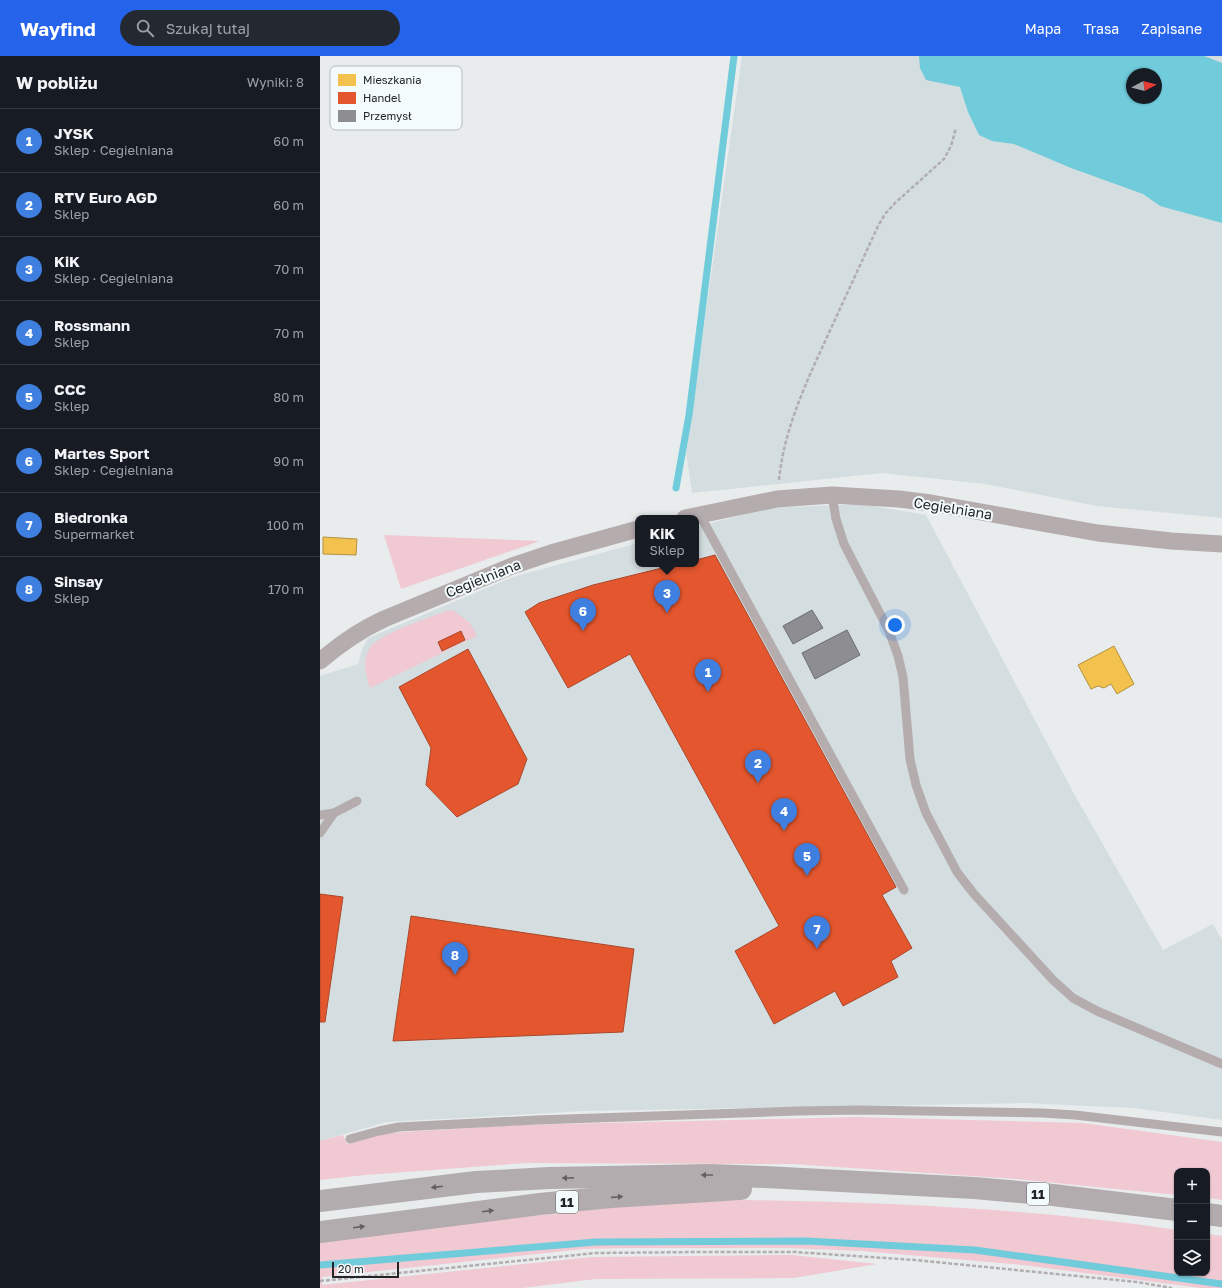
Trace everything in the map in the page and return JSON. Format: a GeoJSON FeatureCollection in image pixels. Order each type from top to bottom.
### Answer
{"type":"FeatureCollection","features":[{"type":"Feature","properties":{"kind":"highway","name":"11"},"geometry":{"type":"LineString","coordinates":[[320,1201],[476,1182],[550,1178],[710,1175],[974,1188],[1061,1196],[1174,1210]]}},
{"type":"Feature","properties":{"kind":"highway","name":"11"},"geometry":{"type":"LineString","coordinates":[[320,1232],[540,1204],[611,1197],[767,1187],[816,1180]]}},
{"type":"Feature","properties":{"kind":"highway"},"geometry":{"type":"LineString","coordinates":[[1210,1214],[1222,1216]]}},
{"type":"Feature","properties":{"kind":"street","name":"Cegielniana"},"geometry":{"type":"LineString","coordinates":[[697,515],[777,498],[832,495],[899,499],[931,503],[1098,533],[1170,541],[1222,544]]}},
{"type":"Feature","properties":{"kind":"street","name":"Cegielniana"},"geometry":{"type":"LineString","coordinates":[[320,661],[328,648],[384,619],[512,566],[635,530]]}},
{"type":"Feature","properties":{"kind":"lane"},"geometry":{"type":"LineString","coordinates":[[832,495],[837,525],[844,544],[889,631],[898,656],[903,677],[910,759],[916,785],[926,813],[957,872],[974,894],[1053,980],[1073,998],[1097,1011],[1222,1064]]}},
{"type":"Feature","properties":{"kind":"lane"},"geometry":{"type":"LineString","coordinates":[[699,528],[904,890]]}},
{"type":"Feature","properties":{"kind":"lane"},"geometry":{"type":"LineString","coordinates":[[320,815],[334,813],[357,801]]}},
{"type":"Feature","properties":{"kind":"lane"},"geometry":{"type":"LineString","coordinates":[[320,833],[334,813]]}},
{"type":"Feature","properties":{"kind":"lane"},"geometry":{"type":"LineString","coordinates":[[350,1139],[399,1127],[537,1120],[844,1111],[1062,1114],[1222,1132]]}},
{"type":"Feature","properties":{"kind":"path"},"geometry":{"type":"LineString","coordinates":[[777,498],[779,474],[784,450],[804,388],[878,226],[885,214],[944,159],[951,146],[956,128]]}},
{"type":"Feature","properties":{"kind":"path"},"geometry":{"type":"LineString","coordinates":[[320,1281],[596,1253],[787,1252],[915,1260],[1137,1282],[1172,1288]]}},
{"type":"Feature","properties":{"kind":"shaded area"},"geometry":{"type":"Polygon","coordinates":[[[742,56],[1222,56],[1222,518],[1097,506],[985,484],[882,473],[692,493],[686,453],[742,56]]]}},
{"type":"Feature","properties":{"kind":"shaded area"},"geometry":{"type":"Polygon","coordinates":[[[862,504],[926,515],[1072,790],[1163,950],[1213,924],[1222,940],[1222,1120],[1133,1108],[1025,1103],[584,1111],[387,1122],[320,1141],[320,676],[358,664],[362,650],[368,638],[513,577],[635,544],[635,567],[699,567],[699,526],[769,508],[862,504]]]}},
{"type":"Feature","properties":{"kind":"shaded area"},"geometry":{"type":"Polygon","coordinates":[[[384,535],[540,541],[401,589],[384,535]]]}},
{"type":"Feature","properties":{"kind":"shaded area"},"geometry":{"type":"Polygon","coordinates":[[[453,610],[470,623],[477,636],[370,688],[365,663],[369,649],[374,643],[392,632],[446,611],[453,610]]]}},
{"type":"Feature","properties":{"kind":"shaded area"},"geometry":{"type":"Polygon","coordinates":[[[857,1117],[1083,1123],[1222,1142],[1222,1200],[1210,1198],[1210,1168],[1174,1168],[1174,1195],[1016,1179],[792,1164],[526,1163],[365,1175],[320,1180],[320,1141],[343,1135],[347,1144],[383,1134],[519,1125],[857,1117]]]}},
{"type":"Feature","properties":{"kind":"shaded area"},"geometry":{"type":"Polygon","coordinates":[[[744,1200],[907,1205],[1015,1212],[1174,1230],[1174,1276],[1210,1276],[1210,1234],[1222,1236],[1222,1288],[1201,1288],[1023,1265],[862,1251],[788,1248],[628,1248],[584,1249],[322,1277],[322,1285],[591,1257],[792,1255],[877,1264],[794,1278],[596,1279],[522,1288],[320,1288],[320,1239],[643,1204],[744,1200]]]}},
{"type":"Feature","properties":{"kind":"water"},"geometry":{"type":"Polygon","coordinates":[[[919,56],[1204,56],[1222,63],[1222,223],[1160,206],[1143,194],[1071,168],[1014,144],[992,141],[979,135],[968,112],[960,87],[926,80],[920,68],[919,56]]]}},
{"type":"Feature","properties":{"kind":"building: Mieszkania"},"geometry":{"type":"Polygon","coordinates":[[[323,537],[357,539],[356,555],[323,554],[323,537]]]}},
{"type":"Feature","properties":{"kind":"building: Mieszkania"},"geometry":{"type":"Polygon","coordinates":[[[1114,646],[1134,684],[1117,694],[1111,684],[1104,688],[1098,686],[1091,689],[1078,665],[1114,646]]]}},
{"type":"Feature","properties":{"kind":"building: Handel"},"geometry":{"type":"Polygon","coordinates":[[[715,555],[896,887],[882,895],[912,948],[891,961],[898,977],[843,1006],[835,991],[774,1024],[735,951],[779,926],[630,654],[568,688],[525,612],[539,603],[593,585],[666,567],[699,567],[699,559],[715,555]]]}},
{"type":"Feature","properties":{"kind":"building: Handel"},"geometry":{"type":"Polygon","coordinates":[[[461,631],[465,640],[442,651],[438,642],[461,631]]]}},
{"type":"Feature","properties":{"kind":"building: Handel"},"geometry":{"type":"Polygon","coordinates":[[[468,649],[527,759],[518,784],[457,817],[426,785],[431,748],[399,687],[468,649]]]}},
{"type":"Feature","properties":{"kind":"building: Handel"},"geometry":{"type":"Polygon","coordinates":[[[320,894],[343,897],[325,1022],[320,1022],[320,894]]]}},
{"type":"Feature","properties":{"kind":"building: Handel"},"geometry":{"type":"Polygon","coordinates":[[[411,916],[634,949],[623,1032],[393,1041],[411,916]]]}},
{"type":"Feature","properties":{"kind":"building: Przemysł"},"geometry":{"type":"Polygon","coordinates":[[[812,610],[823,628],[793,644],[783,626],[812,610]]]}},
{"type":"Feature","properties":{"kind":"building: Przemysł"},"geometry":{"type":"Polygon","coordinates":[[[847,630],[860,655],[815,679],[802,653],[847,630]]]}},
{"type":"Feature","properties":{"kind":"waterway"},"geometry":{"type":"LineString","coordinates":[[676,488],[689,415],[734,56]]}},
{"type":"Feature","properties":{"kind":"waterway"},"geometry":{"type":"LineString","coordinates":[[320,1265],[596,1242],[806,1241],[975,1250],[1222,1284]]}},
{"type":"Feature","properties":{"kind":"place","name":"KiK"},"geometry":{"type":"Point","coordinates":[667,613]}},
{"type":"Feature","properties":{"kind":"place","name":"Martes Sport"},"geometry":{"type":"Point","coordinates":[583,631]}},
{"type":"Feature","properties":{"kind":"place","name":"JYSK"},"geometry":{"type":"Point","coordinates":[708,692]}},
{"type":"Feature","properties":{"kind":"place","name":"RTV Euro AGD"},"geometry":{"type":"Point","coordinates":[758,783]}},
{"type":"Feature","properties":{"kind":"place","name":"Rossmann"},"geometry":{"type":"Point","coordinates":[784,831]}},
{"type":"Feature","properties":{"kind":"place","name":"CCC"},"geometry":{"type":"Point","coordinates":[807,876]}},
{"type":"Feature","properties":{"kind":"place","name":"Biedronka"},"geometry":{"type":"Point","coordinates":[817,949]}},
{"type":"Feature","properties":{"kind":"place","name":"Sinsay"},"geometry":{"type":"Point","coordinates":[455,975]}}]}
